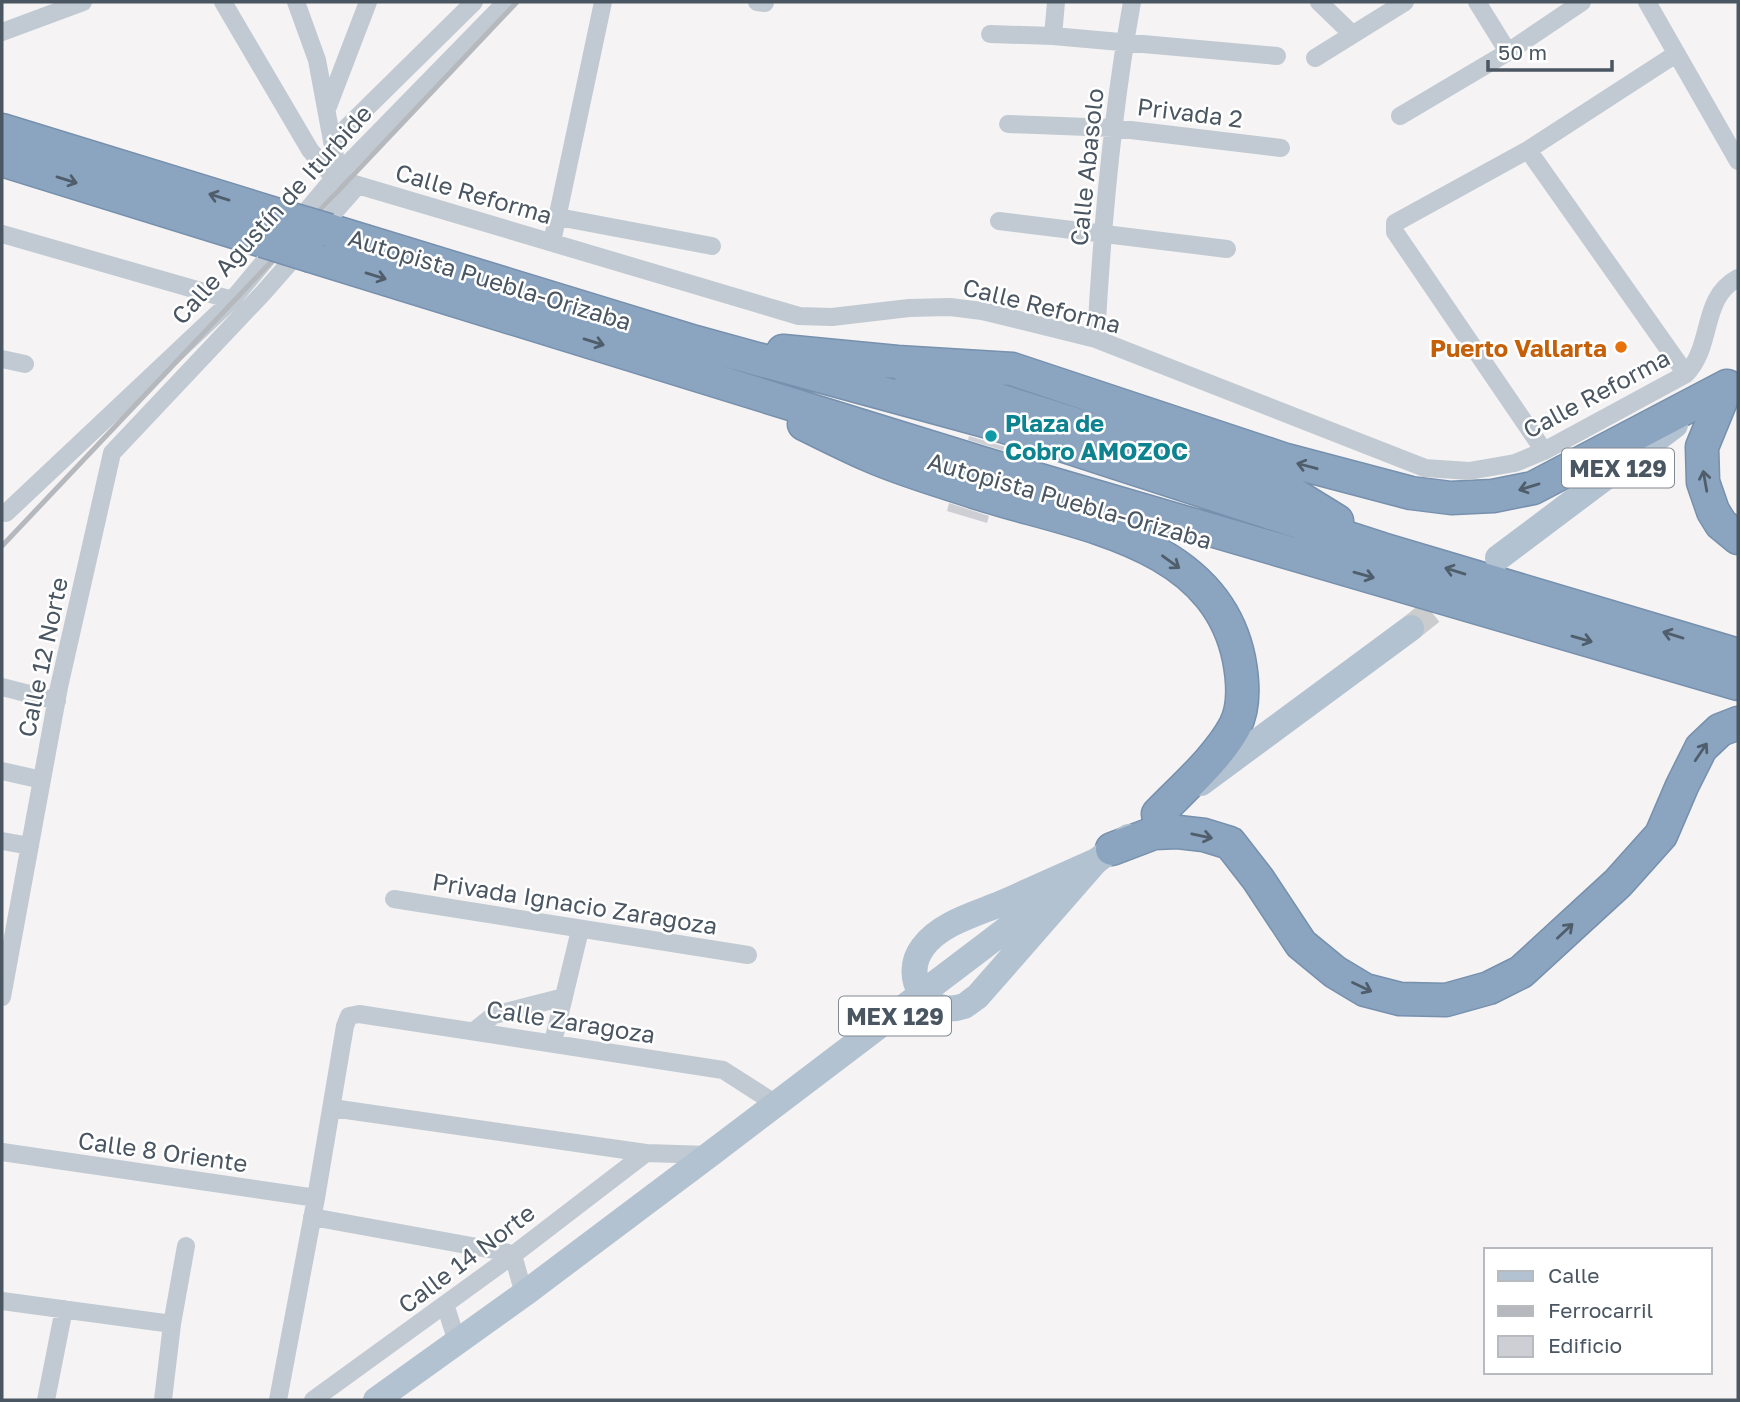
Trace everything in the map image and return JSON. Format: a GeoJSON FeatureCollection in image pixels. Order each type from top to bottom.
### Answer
{"type":"FeatureCollection","features":[{"type":"Feature","properties":{"kind":"highway","name":"Autopista Puebla-Orizaba"},"geometry":{"type":"LineString","coordinates":[[2,130],[695,342],[996,424],[1382,549],[1738,655]]}},
{"type":"Feature","properties":{"kind":"highway","name":"Autopista Puebla-Orizaba"},"geometry":{"type":"LineString","coordinates":[[2,160],[985,464],[1738,684]]}},
{"type":"Feature","properties":{"kind":"highway","name":"Autopista Puebla-Orizaba"},"geometry":{"type":"LineString","coordinates":[[695,342],[897,362],[1007,386],[1179,441],[1290,492],[1382,549]]}},
{"type":"Feature","properties":{"kind":"highway","name":"Autopista Puebla-Orizaba"},"geometry":{"type":"LineString","coordinates":[[695,342],[897,373],[1002,401],[1290,492]]}},
{"type":"Feature","properties":{"kind":"highway","name":"Autopista Puebla-Orizaba"},"geometry":{"type":"LineString","coordinates":[[648,358],[764,377],[966,430],[1130,479],[1270,537],[1298,556]]}},
{"type":"Feature","properties":{"kind":"highway"},"geometry":{"type":"LineString","coordinates":[[648,358],[757,402],[872,457],[974,492],[1110,532],[1159,553],[1197,582],[1222,615],[1237,649],[1243,690],[1240,712],[1236,725],[1221,747],[1158,814]]}},
{"type":"Feature","properties":{"kind":"highway"},"geometry":{"type":"LineString","coordinates":[[897,362],[1012,369],[1286,460],[1411,493],[1451,498],[1493,496],[1533,488],[1732,382]]}},
{"type":"Feature","properties":{"kind":"highway"},"geometry":{"type":"LineString","coordinates":[[1732,382],[1702,447],[1703,482],[1721,524],[1738,538]]}},
{"type":"Feature","properties":{"kind":"highway"},"geometry":{"type":"LineString","coordinates":[[1104,855],[1154,833],[1204,835],[1230,844],[1258,879],[1301,944],[1335,972],[1365,990],[1401,999],[1446,1000],[1489,988],[1521,972],[1618,883],[1661,835],[1701,748],[1720,730],[1738,723]]}},
{"type":"Feature","properties":{"kind":"main road","name":"MEX 129"},"geometry":{"type":"LineString","coordinates":[[1497,558],[1732,382]]}},
{"type":"Feature","properties":{"kind":"main road","name":"MEX 129"},"geometry":{"type":"LineString","coordinates":[[376,1400],[524,1294],[1158,814],[1411,628]]}},
{"type":"Feature","properties":{"kind":"main road"},"geometry":{"type":"LineString","coordinates":[[922,995],[914,979],[915,960],[922,947],[934,935],[1104,855]]}},
{"type":"Feature","properties":{"kind":"street"},"geometry":{"type":"LineString","coordinates":[[2,32],[83,2]]}},
{"type":"Feature","properties":{"kind":"street"},"geometry":{"type":"LineString","coordinates":[[223,2],[310,150],[336,175]]}},
{"type":"Feature","properties":{"kind":"street"},"geometry":{"type":"LineString","coordinates":[[296,2],[317,60],[336,175]]}},
{"type":"Feature","properties":{"kind":"street"},"geometry":{"type":"LineString","coordinates":[[326,110],[368,2]]}},
{"type":"Feature","properties":{"kind":"street"},"geometry":{"type":"LineString","coordinates":[[332,142],[474,2]]}},
{"type":"Feature","properties":{"kind":"street","name":"Calle Agustín de Iturbide"},"geometry":{"type":"LineString","coordinates":[[6,513],[232,300],[336,175],[506,2]]}},
{"type":"Feature","properties":{"kind":"street"},"geometry":{"type":"LineString","coordinates":[[552,242],[603,2]]}},
{"type":"Feature","properties":{"kind":"street"},"geometry":{"type":"LineString","coordinates":[[1053,36],[1056,2]]}},
{"type":"Feature","properties":{"kind":"street","name":"Calle Abasolo"},"geometry":{"type":"LineString","coordinates":[[1096,338],[1102,234],[1132,2]]}},
{"type":"Feature","properties":{"kind":"street"},"geometry":{"type":"LineString","coordinates":[[1318,2],[1352,34]]}},
{"type":"Feature","properties":{"kind":"street"},"geometry":{"type":"LineString","coordinates":[[1315,58],[1405,2]]}},
{"type":"Feature","properties":{"kind":"street"},"geometry":{"type":"LineString","coordinates":[[1477,2],[1508,52]]}},
{"type":"Feature","properties":{"kind":"street"},"geometry":{"type":"LineString","coordinates":[[1400,116],[1508,52],[1582,2]]}},
{"type":"Feature","properties":{"kind":"street"},"geometry":{"type":"LineString","coordinates":[[1647,2],[1738,161]]}},
{"type":"Feature","properties":{"kind":"street"},"geometry":{"type":"LineString","coordinates":[[990,34],[1053,36],[1277,56]]}},
{"type":"Feature","properties":{"kind":"street"},"geometry":{"type":"LineString","coordinates":[[1544,451],[1395,232],[1395,223],[1528,150],[1676,54]]}},
{"type":"Feature","properties":{"kind":"street","name":"Privada 2"},"geometry":{"type":"LineString","coordinates":[[1008,124],[1114,128],[1281,148]]}},
{"type":"Feature","properties":{"kind":"street"},"geometry":{"type":"LineString","coordinates":[[1528,150],[1686,374]]}},
{"type":"Feature","properties":{"kind":"street","name":"Calle Reforma"},"geometry":{"type":"LineString","coordinates":[[336,175],[358,185],[799,316],[832,317],[909,308],[950,307],[982,311],[1096,338],[1425,468],[1469,471],[1515,463],[1544,451],[1686,374],[1699,356],[1717,296],[1738,278]]}},
{"type":"Feature","properties":{"kind":"street","name":"Calle 12 Norte"},"geometry":{"type":"LineString","coordinates":[[2,997],[7,943],[30,846],[57,701],[112,453],[264,292],[358,185]]}},
{"type":"Feature","properties":{"kind":"street"},"geometry":{"type":"LineString","coordinates":[[558,217],[712,246]]}},
{"type":"Feature","properties":{"kind":"street"},"geometry":{"type":"LineString","coordinates":[[999,221],[1227,248]]}},
{"type":"Feature","properties":{"kind":"street"},"geometry":{"type":"LineString","coordinates":[[2,234],[232,300]]}},
{"type":"Feature","properties":{"kind":"street"},"geometry":{"type":"LineString","coordinates":[[2,359],[25,364]]}},
{"type":"Feature","properties":{"kind":"street"},"geometry":{"type":"LineString","coordinates":[[2,687],[57,701]]}},
{"type":"Feature","properties":{"kind":"street"},"geometry":{"type":"LineString","coordinates":[[2,771],[42,780]]}},
{"type":"Feature","properties":{"kind":"street"},"geometry":{"type":"LineString","coordinates":[[2,841],[30,846]]}},
{"type":"Feature","properties":{"kind":"street","name":"Privada Ignacio Zaragoza"},"geometry":{"type":"LineString","coordinates":[[394,899],[748,955]]}},
{"type":"Feature","properties":{"kind":"street"},"geometry":{"type":"LineString","coordinates":[[553,1042],[580,930]]}},
{"type":"Feature","properties":{"kind":"street"},"geometry":{"type":"LineString","coordinates":[[474,1031],[494,1015],[564,997]]}},
{"type":"Feature","properties":{"kind":"street","name":"Calle Zaragoza"},"geometry":{"type":"LineString","coordinates":[[332,1108],[345,1026],[349,1016],[359,1014],[723,1070],[776,1104]]}},
{"type":"Feature","properties":{"kind":"street"},"geometry":{"type":"LineString","coordinates":[[278,1400],[332,1108],[646,1153],[709,1155]]}},
{"type":"Feature","properties":{"kind":"street","name":"Calle 8 Oriente"},"geometry":{"type":"LineString","coordinates":[[2,1152],[316,1198]]}},
{"type":"Feature","properties":{"kind":"street","name":"Calle 14 Norte"},"geometry":{"type":"LineString","coordinates":[[313,1400],[513,1255],[646,1153]]}},
{"type":"Feature","properties":{"kind":"street"},"geometry":{"type":"LineString","coordinates":[[312,1217],[513,1255],[524,1294]]}},
{"type":"Feature","properties":{"kind":"street"},"geometry":{"type":"LineString","coordinates":[[163,1400],[172,1324],[186,1246]]}},
{"type":"Feature","properties":{"kind":"street"},"geometry":{"type":"LineString","coordinates":[[2,1301],[172,1324]]}},
{"type":"Feature","properties":{"kind":"street"},"geometry":{"type":"LineString","coordinates":[[445,1304],[457,1342]]}},
{"type":"Feature","properties":{"kind":"street"},"geometry":{"type":"LineString","coordinates":[[46,1400],[64,1309]]}},
{"type":"Feature","properties":{"kind":"building"},"geometry":{"type":"Polygon","coordinates":[[[969,436],[1009,448],[1008,452],[968,440],[969,436]]]}},
{"type":"Feature","properties":{"kind":"building"},"geometry":{"type":"Polygon","coordinates":[[[949,503],[989,516],[987,523],[947,511],[949,503]]]}},
{"type":"Feature","properties":{"kind":"tunnel"},"geometry":{"type":"LineString","coordinates":[[1411,628],[1459,589]]}},
{"type":"Feature","properties":{"kind":"railway"},"geometry":{"type":"LineString","coordinates":[[2,546],[517,2]]}},
{"type":"Feature","properties":{"kind":"place","name":"Puerto Vallarta"},"geometry":{"type":"Point","coordinates":[1621,347]}},
{"type":"Feature","properties":{"kind":"place","name":"Plaza de Cobro AMOZOC"},"geometry":{"type":"Point","coordinates":[991,436]}}]}
